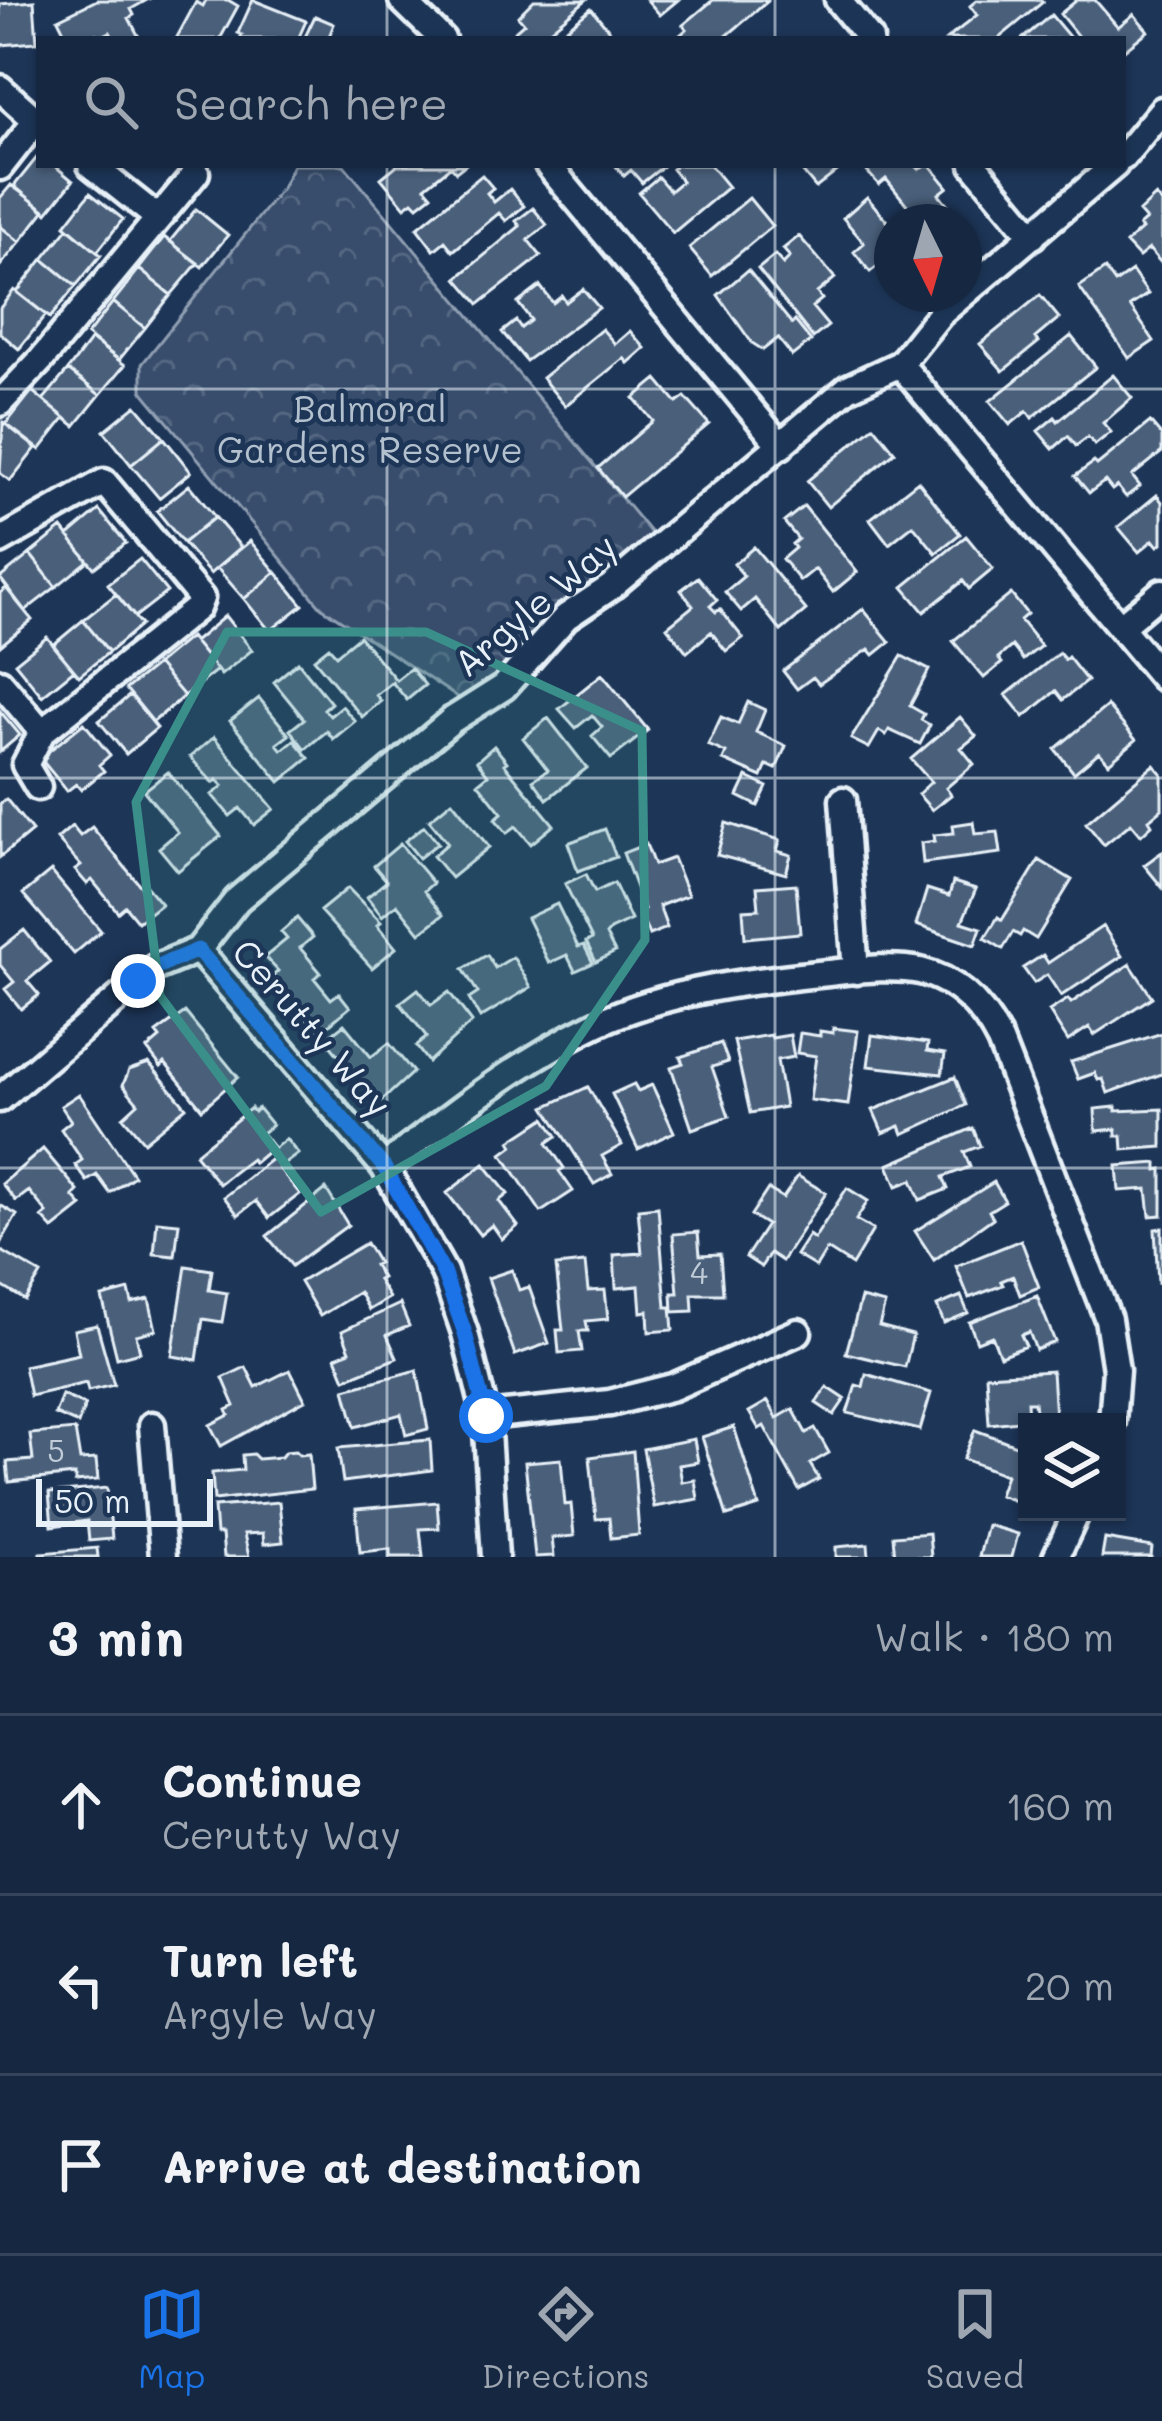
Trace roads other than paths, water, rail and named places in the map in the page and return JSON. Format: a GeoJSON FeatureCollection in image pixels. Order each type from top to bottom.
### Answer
{"type":"FeatureCollection","features":[{"type":"Feature","properties":{"kind":"street"},"geometry":{"type":"LineString","coordinates":[[402,0],[439,36]]}},
{"type":"Feature","properties":{"kind":"street"},"geometry":{"type":"LineString","coordinates":[[838,0],[868,36]]}},
{"type":"Feature","properties":{"kind":"street"},"geometry":{"type":"LineString","coordinates":[[0,88],[36,120]]}},
{"type":"Feature","properties":{"kind":"street"},"geometry":{"type":"LineString","coordinates":[[1126,153],[1162,110]]}},
{"type":"Feature","properties":{"kind":"street"},"geometry":{"type":"LineString","coordinates":[[0,166],[36,124]]}},
{"type":"Feature","properties":{"kind":"street"},"geometry":{"type":"LineString","coordinates":[[95,168],[158,218]]}},
{"type":"Feature","properties":{"kind":"street"},"geometry":{"type":"LineString","coordinates":[[550,168],[781,446]]}},
{"type":"Feature","properties":{"kind":"street"},"geometry":{"type":"LineString","coordinates":[[976,168],[1033,236]]}},
{"type":"Feature","properties":{"kind":"street","name":"Argyle Way"},"geometry":{"type":"LineString","coordinates":[[0,1099],[154,968],[198,950],[237,900],[452,720],[504,687],[566,617],[611,587],[848,388],[900,364],[940,314],[1112,168]]}},
{"type":"Feature","properties":{"kind":"street"},"geometry":{"type":"LineString","coordinates":[[0,403],[196,173]]}},
{"type":"Feature","properties":{"kind":"street"},"geometry":{"type":"LineString","coordinates":[[900,364],[1162,677]]}},
{"type":"Feature","properties":{"kind":"street"},"geometry":{"type":"LineString","coordinates":[[0,541],[104,482],[201,598],[197,608],[42,732],[25,765],[38,787]]}},
{"type":"Feature","properties":{"kind":"street"},"geometry":{"type":"LineString","coordinates":[[1120,627],[1162,592]]}},
{"type":"Feature","properties":{"kind":"street"},"geometry":{"type":"LineString","coordinates":[[0,682],[42,732]]}},
{"type":"Feature","properties":{"kind":"street"},"geometry":{"type":"LineString","coordinates":[[843,800],[856,970]]}},
{"type":"Feature","properties":{"kind":"street","name":"Cerutty Way"},"geometry":{"type":"LineString","coordinates":[[198,950],[384,1167],[443,1272],[465,1333],[486,1416],[495,1557]]}},
{"type":"Feature","properties":{"kind":"street"},"geometry":{"type":"LineString","coordinates":[[384,1167],[500,1078],[602,1022],[645,1006],[717,987],[856,970],[902,969],[931,975],[963,992],[991,1022],[1108,1318],[1116,1370],[1113,1413]]}},
{"type":"Feature","properties":{"kind":"street"},"geometry":{"type":"LineString","coordinates":[[486,1416],[610,1403],[673,1387],[798,1332]]}},
{"type":"Feature","properties":{"kind":"street"},"geometry":{"type":"LineString","coordinates":[[152,1425],[163,1557]]}},
{"type":"Feature","properties":{"kind":"street"},"geometry":{"type":"LineString","coordinates":[[1056,1557],[1073,1521]]}},
{"type":"Feature","properties":{"kind":"park label","name":"Balmoral Gardens Reserve"},"geometry":{"type":"Point","coordinates":[370,430]}}]}
